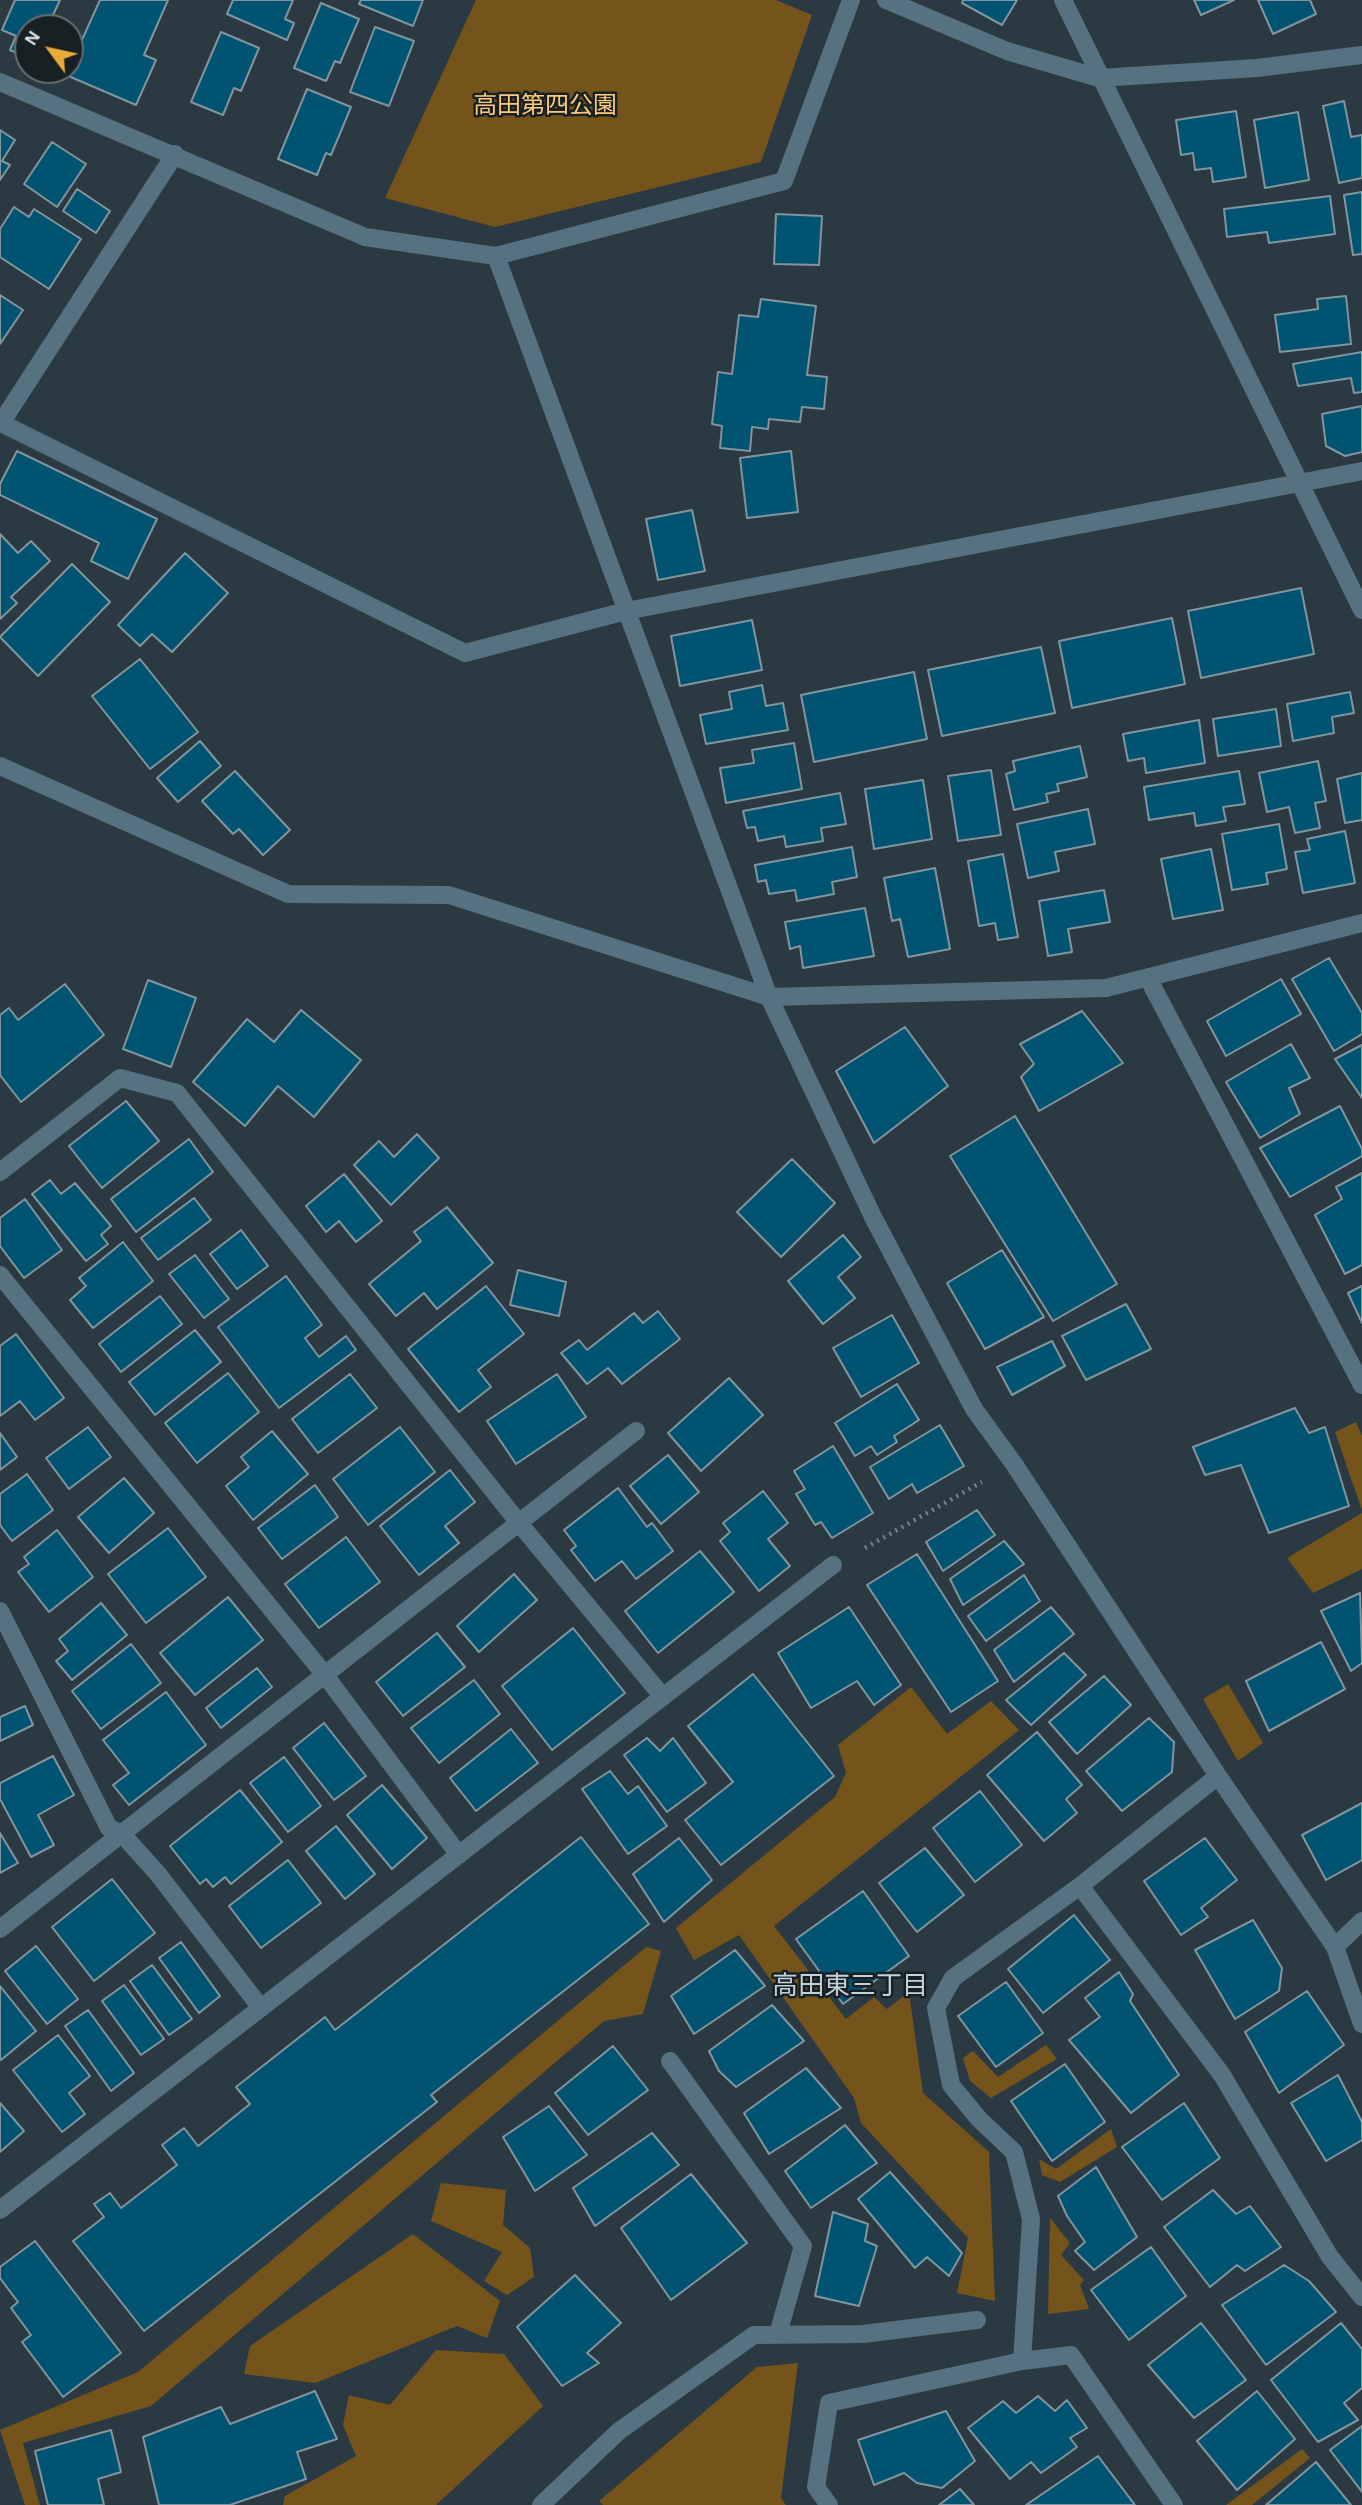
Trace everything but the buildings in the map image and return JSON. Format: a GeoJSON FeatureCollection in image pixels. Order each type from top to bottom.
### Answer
{"type":"FeatureCollection","features":[{"type":"Feature","properties":{"kind":"street"},"geometry":{"type":"LineString","coordinates":[[0,82],[176,154],[365,237],[496,256],[784,181],[851,0]]}},
{"type":"Feature","properties":{"kind":"street"},"geometry":{"type":"LineString","coordinates":[[886,0],[1007,51],[1099,78],[1257,68],[1362,55]]}},
{"type":"Feature","properties":{"kind":"street"},"geometry":{"type":"LineString","coordinates":[[1063,0],[1362,610]]}},
{"type":"Feature","properties":{"kind":"street"},"geometry":{"type":"LineString","coordinates":[[176,154],[1,423],[465,653],[626,611],[1362,471]]}},
{"type":"Feature","properties":{"kind":"street"},"geometry":{"type":"LineString","coordinates":[[496,256],[769,997],[873,1217],[974,1409],[1014,1464],[1218,1776],[1335,1947],[1362,2024]]}},
{"type":"Feature","properties":{"kind":"street"},"geometry":{"type":"LineString","coordinates":[[0,766],[288,894],[449,895],[769,997],[1106,988],[1362,923]]}},
{"type":"Feature","properties":{"kind":"street"},"geometry":{"type":"LineString","coordinates":[[1148,978],[1362,1385]]}},
{"type":"Feature","properties":{"kind":"street"},"geometry":{"type":"LineString","coordinates":[[0,1172],[120,1078],[177,1093],[519,1523],[663,1697]]}},
{"type":"Feature","properties":{"kind":"street"},"geometry":{"type":"LineString","coordinates":[[0,1275],[325,1675],[458,1856]]}},
{"type":"Feature","properties":{"kind":"street"},"geometry":{"type":"LineString","coordinates":[[0,1930],[636,1431]]}},
{"type":"Feature","properties":{"kind":"street"},"geometry":{"type":"LineString","coordinates":[[0,2210],[833,1565]]}},
{"type":"Feature","properties":{"kind":"street"},"geometry":{"type":"LineString","coordinates":[[0,1611],[109,1828],[121,1834],[158,1874],[261,2008]]}},
{"type":"Feature","properties":{"kind":"street"},"geometry":{"type":"LineString","coordinates":[[1021,2361],[1031,2219],[1014,2152],[979,2119],[951,2085],[936,2007],[953,1978],[1080,1885],[1218,1776]]}},
{"type":"Feature","properties":{"kind":"street"},"geometry":{"type":"LineString","coordinates":[[1080,1885],[1222,2075],[1330,2257],[1362,2297]]}},
{"type":"Feature","properties":{"kind":"street"},"geometry":{"type":"LineString","coordinates":[[1335,1947],[1362,1921]]}},
{"type":"Feature","properties":{"kind":"street"},"geometry":{"type":"LineString","coordinates":[[670,2061],[803,2246],[778,2334]]}},
{"type":"Feature","properties":{"kind":"street"},"geometry":{"type":"LineString","coordinates":[[541,2505],[619,2431],[754,2335],[863,2334],[977,2320]]}},
{"type":"Feature","properties":{"kind":"street"},"geometry":{"type":"LineString","coordinates":[[829,2505],[816,2487],[829,2403],[1021,2361],[1071,2355],[1174,2505]]}},
{"type":"Feature","properties":{"kind":"path"},"geometry":{"type":"LineString","coordinates":[[833,1565],[1014,1464]]}},
{"type":"Feature","properties":{"kind":"green space","name":"高田第四公園"},"geometry":{"type":"Polygon","coordinates":[[[476,0],[776,0],[812,15],[761,162],[495,227],[385,198],[476,0]]]}},
{"type":"Feature","properties":{"kind":"green space"},"geometry":{"type":"Polygon","coordinates":[[[1356,1422],[1362,1436],[1362,1510],[1335,1432],[1356,1422]]]}},
{"type":"Feature","properties":{"kind":"green space"},"geometry":{"type":"Polygon","coordinates":[[[1362,1513],[1362,1569],[1313,1593],[1287,1558],[1362,1513]]]}},
{"type":"Feature","properties":{"kind":"green space"},"geometry":{"type":"Polygon","coordinates":[[[1228,1684],[1263,1743],[1238,1761],[1203,1699],[1228,1684]]]}},
{"type":"Feature","properties":{"kind":"green space"},"geometry":{"type":"Polygon","coordinates":[[[911,1687],[947,1734],[991,1701],[1019,1730],[774,1926],[846,2019],[874,1997],[887,2009],[909,1992],[923,2093],[989,2152],[995,2301],[957,2293],[968,2238],[861,2123],[854,2098],[739,1935],[694,1960],[676,1928],[835,1797],[846,1773],[838,1745],[911,1687]]]}},
{"type":"Feature","properties":{"kind":"green space"},"geometry":{"type":"Polygon","coordinates":[[[646,1947],[661,1951],[643,2014],[604,2021],[151,2406],[23,2443],[40,2505],[25,2505],[0,2430],[138,2372],[646,1947]]]}},
{"type":"Feature","properties":{"kind":"green space"},"geometry":{"type":"Polygon","coordinates":[[[1046,2045],[1057,2059],[991,2098],[970,2081],[963,2058],[973,2051],[998,2077],[1046,2045]]]}},
{"type":"Feature","properties":{"kind":"green space"},"geometry":{"type":"Polygon","coordinates":[[[1111,2129],[1117,2147],[1060,2182],[1042,2175],[1039,2159],[1056,2169],[1111,2129]]]}},
{"type":"Feature","properties":{"kind":"green space"},"geometry":{"type":"Polygon","coordinates":[[[441,2183],[506,2190],[503,2225],[530,2248],[534,2277],[507,2295],[484,2281],[502,2252],[431,2221],[441,2183]]]}},
{"type":"Feature","properties":{"kind":"green space"},"geometry":{"type":"Polygon","coordinates":[[[1050,2218],[1070,2243],[1061,2255],[1084,2280],[1080,2285],[1089,2309],[1048,2314],[1050,2218]]]}},
{"type":"Feature","properties":{"kind":"green space"},"geometry":{"type":"Polygon","coordinates":[[[413,2234],[500,2301],[487,2338],[457,2326],[315,2383],[244,2374],[250,2346],[413,2234]]]}},
{"type":"Feature","properties":{"kind":"green space"},"geometry":{"type":"Polygon","coordinates":[[[436,2350],[504,2354],[543,2406],[436,2505],[283,2505],[285,2496],[356,2456],[343,2425],[349,2395],[390,2405],[436,2350]]]}},
{"type":"Feature","properties":{"kind":"green space"},"geometry":{"type":"Polygon","coordinates":[[[798,2363],[781,2498],[786,2505],[603,2505],[599,2501],[757,2367],[798,2363]]]}},
{"type":"Feature","properties":{"kind":"green space"},"geometry":{"type":"Polygon","coordinates":[[[1302,2449],[1310,2458],[1252,2505],[1226,2505],[1302,2449]]]}},
{"type":"Feature","properties":{"kind":"district","name":"高田東三丁目"},"geometry":{"type":"Point","coordinates":[850,1986]}}]}
